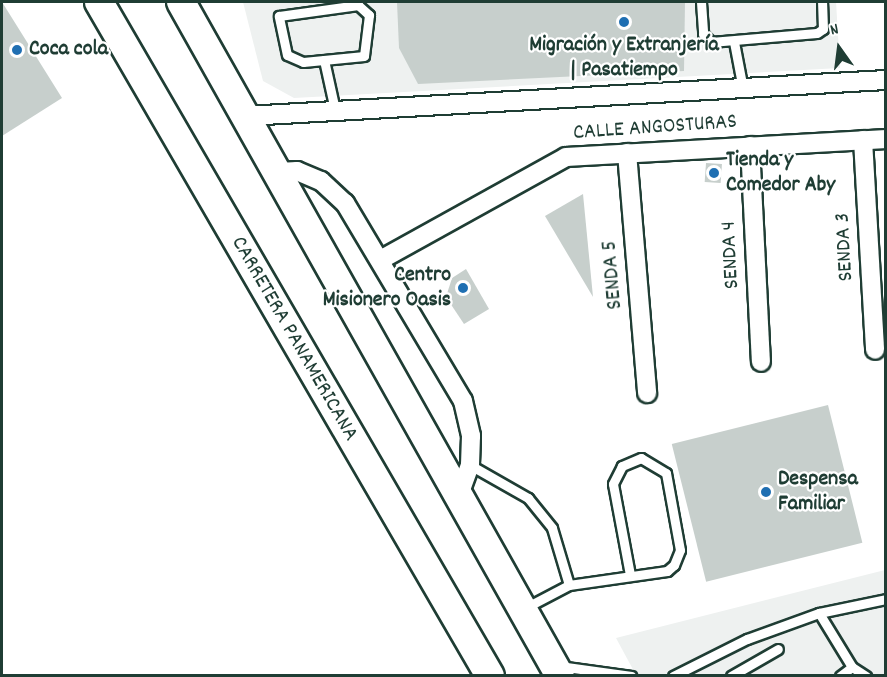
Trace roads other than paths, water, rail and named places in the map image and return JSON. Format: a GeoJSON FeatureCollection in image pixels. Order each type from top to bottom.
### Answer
{"type":"FeatureCollection","features":[{"type":"Feature","properties":{"kind":"highway","name":"CARRETERA PANAMERICANA"},"geometry":{"type":"LineString","coordinates":[[99,2],[490,675]]}},
{"type":"Feature","properties":{"kind":"highway"},"geometry":{"type":"LineString","coordinates":[[181,2],[279,172],[457,500],[557,671]]}},
{"type":"Feature","properties":{"kind":"street"},"geometry":{"type":"LineString","coordinates":[[246,116],[885,80]]}},
{"type":"Feature","properties":{"kind":"street","name":"CALLE ANGOSTURAS"},"geometry":{"type":"LineString","coordinates":[[382,259],[566,157],[885,139]]}},
{"type":"Feature","properties":{"kind":"street","name":"SENDA 3"},"geometry":{"type":"LineString","coordinates":[[863,140],[875,350]]}},
{"type":"Feature","properties":{"kind":"street","name":"SENDA 4"},"geometry":{"type":"LineString","coordinates":[[750,146],[761,362]]}},
{"type":"Feature","properties":{"kind":"street","name":"SENDA 5"},"geometry":{"type":"LineString","coordinates":[[627,153],[647,393]]}},
{"type":"Feature","properties":{"kind":"street"},"geometry":{"type":"LineString","coordinates":[[279,172],[297,171],[321,181],[345,203],[382,259],[463,401],[471,436],[470,465],[457,500]]}},
{"type":"Feature","properties":{"kind":"lane"},"geometry":{"type":"LineString","coordinates":[[701,2],[706,39],[734,42],[817,33],[823,29],[822,2]]}},
{"type":"Feature","properties":{"kind":"lane"},"geometry":{"type":"LineString","coordinates":[[364,7],[368,52],[324,60],[303,62],[287,55],[279,16],[364,7]]}},
{"type":"Feature","properties":{"kind":"lane"},"geometry":{"type":"LineString","coordinates":[[734,42],[743,89]]}},
{"type":"Feature","properties":{"kind":"lane"},"geometry":{"type":"LineString","coordinates":[[324,60],[335,110]]}},
{"type":"Feature","properties":{"kind":"lane"},"geometry":{"type":"LineString","coordinates":[[520,611],[569,585],[667,571],[680,550],[666,473],[641,458],[622,466],[613,484],[630,575]]}},
{"type":"Feature","properties":{"kind":"lane"},"geometry":{"type":"LineString","coordinates":[[470,465],[520,492],[546,521],[569,585]]}},
{"type":"Feature","properties":{"kind":"lane"},"geometry":{"type":"LineString","coordinates":[[673,675],[747,639],[819,613],[885,599]]}},
{"type":"Feature","properties":{"kind":"lane"},"geometry":{"type":"LineString","coordinates":[[819,613],[852,667],[866,675]]}},
{"type":"Feature","properties":{"kind":"lane"},"geometry":{"type":"LineString","coordinates":[[731,675],[778,649]]}},
{"type":"Feature","properties":{"kind":"lane"},"geometry":{"type":"LineString","coordinates":[[840,675],[852,667]]}},
{"type":"Feature","properties":{"kind":"lane"},"geometry":{"type":"LineString","coordinates":[[557,671],[631,675]]}},
{"type":"Feature","properties":{"kind":"place","name":"Migración y Extranjería | Pasatiempo"},"geometry":{"type":"Point","coordinates":[624,22]}},
{"type":"Feature","properties":{"kind":"place","name":"Coca cola"},"geometry":{"type":"Point","coordinates":[17,50]}},
{"type":"Feature","properties":{"kind":"place","name":"Tienda y Comedor Aby"},"geometry":{"type":"Point","coordinates":[714,173]}},
{"type":"Feature","properties":{"kind":"place","name":"Centro Misionero Oasis"},"geometry":{"type":"Point","coordinates":[463,288]}},
{"type":"Feature","properties":{"kind":"place","name":"Despensa Familiar"},"geometry":{"type":"Point","coordinates":[766,492]}}]}
